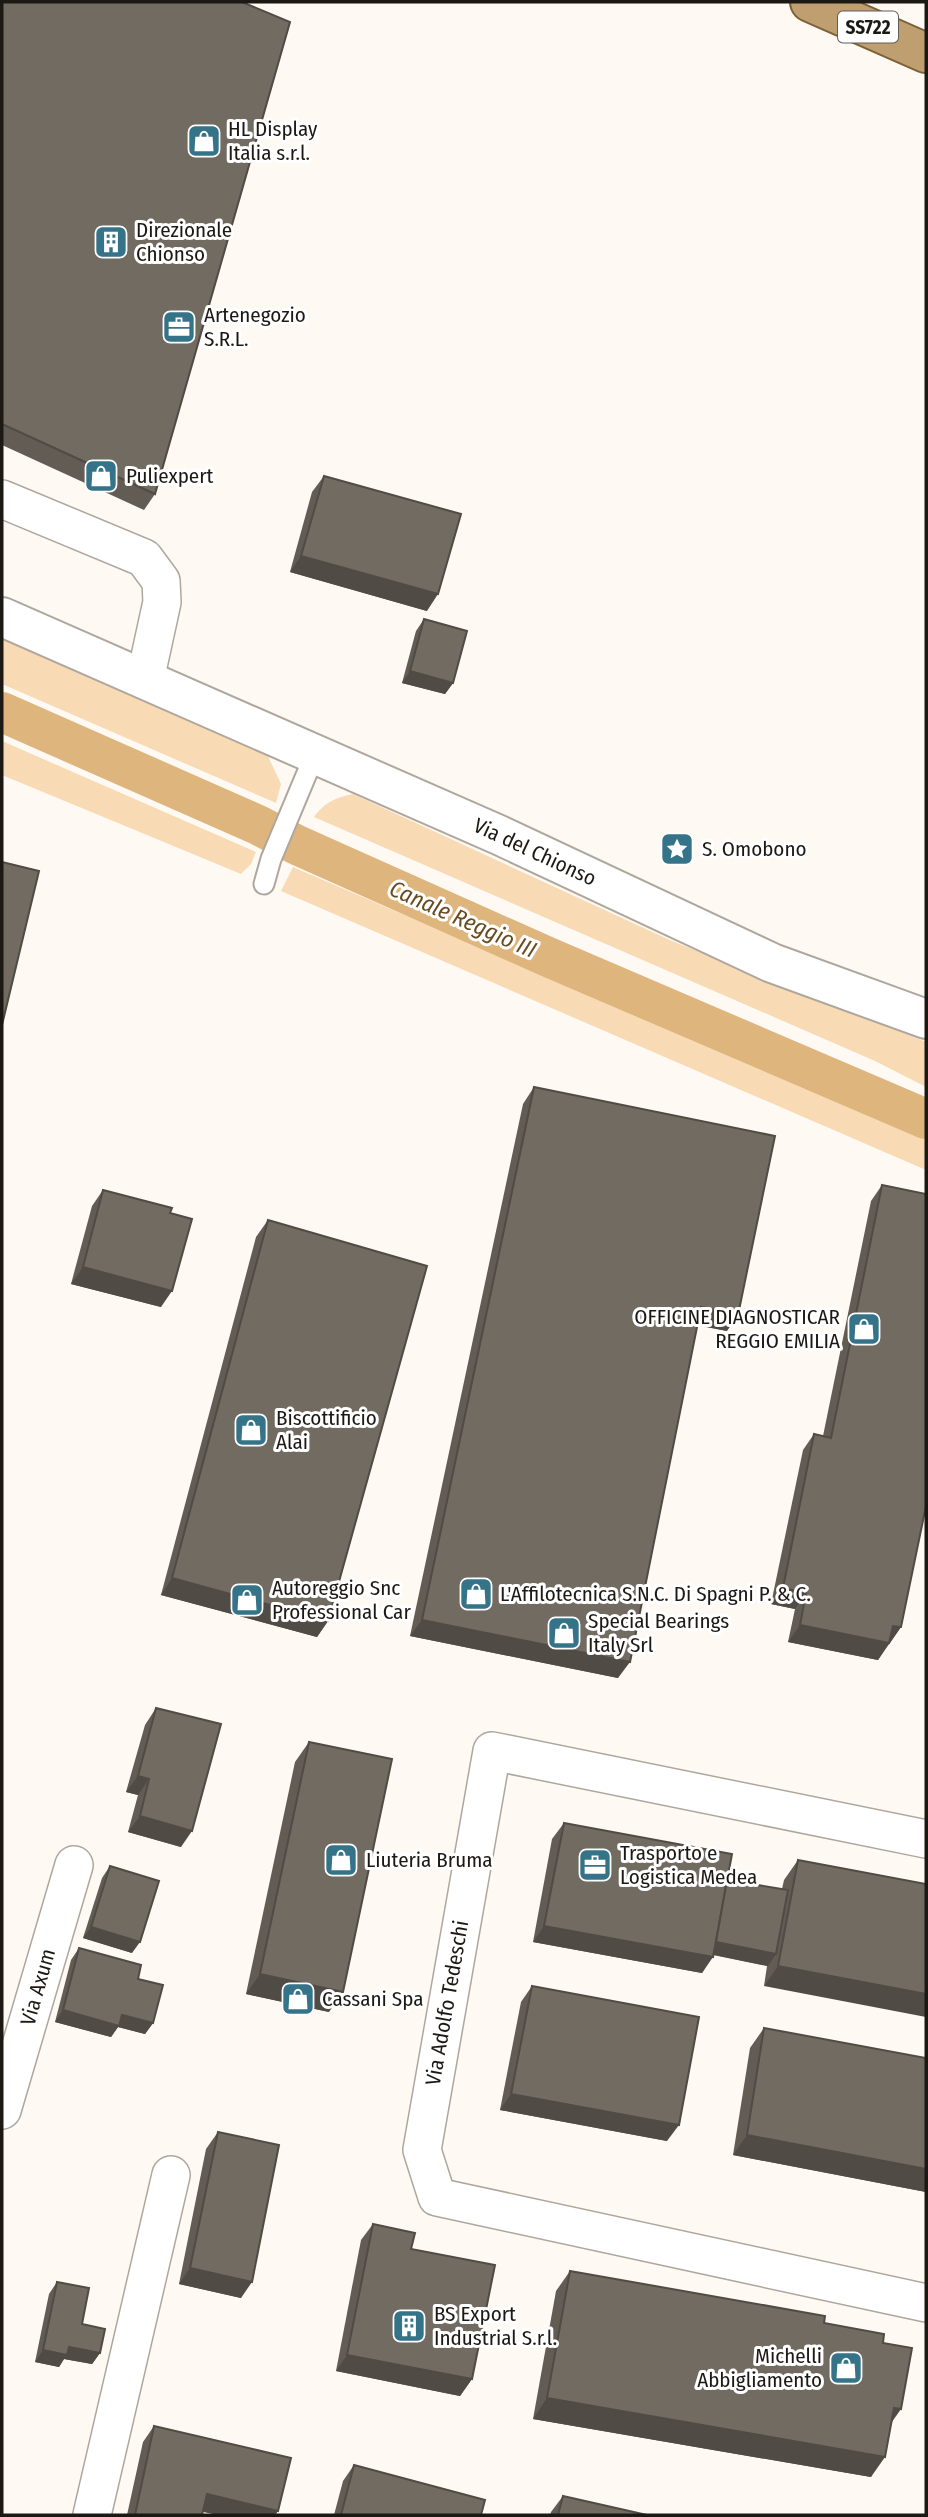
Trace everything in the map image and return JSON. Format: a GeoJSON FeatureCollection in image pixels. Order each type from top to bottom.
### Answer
{"type":"FeatureCollection","features":[{"type":"Feature","properties":{"kind":"highway","name":"SS722"},"geometry":{"type":"LineString","coordinates":[[810,2],[926,53]]}},
{"type":"Feature","properties":{"kind":"main road","name":"Via del Chionso"},"geometry":{"type":"LineString","coordinates":[[2,617],[499,835],[772,963],[926,1019]]}},
{"type":"Feature","properties":{"kind":"street"},"geometry":{"type":"LineString","coordinates":[[2,499],[144,558],[161,581],[162,602],[145,680]]}},
{"type":"Feature","properties":{"kind":"street","name":"Via Adolfo Tedeschi"},"geometry":{"type":"LineString","coordinates":[[926,1839],[492,1751],[422,2150],[437,2197],[926,2303]]}},
{"type":"Feature","properties":{"kind":"street","name":"Via Axum"},"geometry":{"type":"LineString","coordinates":[[2,2110],[75,1864]]}},
{"type":"Feature","properties":{"kind":"street"},"geometry":{"type":"LineString","coordinates":[[92,2515],[171,2175]]}},
{"type":"Feature","properties":{"kind":"lane"},"geometry":{"type":"LineString","coordinates":[[264,884],[271,859],[315,754]]}},
{"type":"Feature","properties":{"kind":"shaded area"},"geometry":{"type":"Polygon","coordinates":[[[2,634],[266,752],[281,784],[276,803],[2,684],[2,634]]]}},
{"type":"Feature","properties":{"kind":"shaded area"},"geometry":{"type":"Polygon","coordinates":[[[2,741],[256,852],[251,864],[241,874],[2,775],[2,741]]]}},
{"type":"Feature","properties":{"kind":"shaded area"},"geometry":{"type":"Polygon","coordinates":[[[353,794],[672,941],[926,1042],[926,1087],[875,1061],[314,817],[331,801],[353,794]]]}},
{"type":"Feature","properties":{"kind":"shaded area"},"geometry":{"type":"Polygon","coordinates":[[[293,867],[926,1140],[926,1170],[281,891],[293,867]]]}},
{"type":"Feature","properties":{"kind":"building","name":"Direzionale Chionso"},"geometry":{"type":"Polygon","coordinates":[[[2,2],[242,2],[290,22],[155,494],[2,424],[2,2]]]}},
{"type":"Feature","properties":{"kind":"building"},"geometry":{"type":"Polygon","coordinates":[[[324,476],[461,514],[438,594],[301,556],[324,476]]]}},
{"type":"Feature","properties":{"kind":"building"},"geometry":{"type":"Polygon","coordinates":[[[424,619],[467,631],[453,683],[410,671],[424,619]]]}},
{"type":"Feature","properties":{"kind":"building"},"geometry":{"type":"Polygon","coordinates":[[[2,862],[39,871],[2,1025],[2,862]]]}},
{"type":"Feature","properties":{"kind":"building"},"geometry":{"type":"Polygon","coordinates":[[[534,1087],[775,1136],[738,1315],[701,1307],[630,1662],[422,1620],[534,1087]]]}},
{"type":"Feature","properties":{"kind":"building"},"geometry":{"type":"Polygon","coordinates":[[[882,1185],[926,1194],[926,1506],[901,1627],[893,1626],[889,1643],[800,1625],[806,1593],[783,1588],[814,1434],[831,1438],[882,1185]]]}},
{"type":"Feature","properties":{"kind":"building"},"geometry":{"type":"Polygon","coordinates":[[[103,1190],[172,1208],[170,1213],[192,1219],[172,1291],[83,1267],[103,1190]]]}},
{"type":"Feature","properties":{"kind":"building"},"geometry":{"type":"Polygon","coordinates":[[[268,1220],[427,1266],[328,1621],[172,1578],[268,1220]]]}},
{"type":"Feature","properties":{"kind":"building"},"geometry":{"type":"Polygon","coordinates":[[[156,1708],[221,1724],[192,1831],[140,1816],[149,1779],[138,1776],[156,1708]]]}},
{"type":"Feature","properties":{"kind":"building"},"geometry":{"type":"Polygon","coordinates":[[[309,1742],[392,1759],[343,1992],[260,1974],[309,1742]]]}},
{"type":"Feature","properties":{"kind":"building"},"geometry":{"type":"Polygon","coordinates":[[[564,1823],[732,1854],[713,1957],[544,1926],[564,1823]]]}},
{"type":"Feature","properties":{"kind":"building"},"geometry":{"type":"Polygon","coordinates":[[[798,1860],[926,1884],[926,1994],[778,1966],[798,1860]]]}},
{"type":"Feature","properties":{"kind":"building"},"geometry":{"type":"Polygon","coordinates":[[[110,1866],[159,1881],[140,1942],[91,1927],[110,1866]]]}},
{"type":"Feature","properties":{"kind":"building"},"geometry":{"type":"Polygon","coordinates":[[[727,1880],[788,1890],[776,1954],[716,1942],[727,1880]]]}},
{"type":"Feature","properties":{"kind":"building"},"geometry":{"type":"Polygon","coordinates":[[[79,1948],[141,1965],[138,1979],[163,1985],[153,2023],[122,2015],[119,2026],[63,2010],[79,1948]]]}},
{"type":"Feature","properties":{"kind":"building"},"geometry":{"type":"Polygon","coordinates":[[[532,1986],[699,2017],[679,2125],[511,2094],[532,1986]]]}},
{"type":"Feature","properties":{"kind":"building"},"geometry":{"type":"Polygon","coordinates":[[[764,2028],[926,2058],[926,2169],[747,2135],[764,2028]]]}},
{"type":"Feature","properties":{"kind":"building"},"geometry":{"type":"Polygon","coordinates":[[[218,2132],[279,2145],[252,2282],[190,2268],[218,2132]]]}},
{"type":"Feature","properties":{"kind":"building","name":"BS Export Industrial S.r.l."},"geometry":{"type":"Polygon","coordinates":[[[373,2224],[415,2233],[411,2249],[495,2265],[472,2379],[347,2355],[373,2224]]]}},
{"type":"Feature","properties":{"kind":"building"},"geometry":{"type":"Polygon","coordinates":[[[570,2271],[825,2316],[824,2323],[884,2334],[883,2343],[912,2348],[901,2409],[894,2408],[885,2457],[547,2398],[570,2271]]]}},
{"type":"Feature","properties":{"kind":"building"},"geometry":{"type":"Polygon","coordinates":[[[57,2282],[89,2288],[82,2324],[105,2329],[100,2353],[69,2347],[67,2355],[43,2350],[57,2282]]]}},
{"type":"Feature","properties":{"kind":"building"},"geometry":{"type":"Polygon","coordinates":[[[154,2426],[291,2458],[278,2511],[207,2494],[202,2515],[135,2515],[154,2426]]]}},
{"type":"Feature","properties":{"kind":"building"},"geometry":{"type":"Polygon","coordinates":[[[354,2465],[485,2500],[481,2515],[341,2515],[354,2465]]]}},
{"type":"Feature","properties":{"kind":"building"},"geometry":{"type":"Polygon","coordinates":[[[563,2496],[647,2515],[558,2515],[563,2496]]]}},
{"type":"Feature","properties":{"kind":"waterway","name":"Canale Reggio III"},"geometry":{"type":"LineString","coordinates":[[2,712],[548,957],[926,1119]]}},
{"type":"Feature","properties":{"kind":"place","name":"HL Display Italia s.r.l."},"geometry":{"type":"Point","coordinates":[204,141]}},
{"type":"Feature","properties":{"kind":"place","name":"Direzionale Chionso"},"geometry":{"type":"Point","coordinates":[111,242]}},
{"type":"Feature","properties":{"kind":"place","name":"Artenegozio S.R.L."},"geometry":{"type":"Point","coordinates":[179,327]}},
{"type":"Feature","properties":{"kind":"place","name":"Puliexpert"},"geometry":{"type":"Point","coordinates":[101,476]}},
{"type":"Feature","properties":{"kind":"place","name":"S. Omobono"},"geometry":{"type":"Point","coordinates":[677,849]}},
{"type":"Feature","properties":{"kind":"place","name":"OFFICINE DIAGNOSTICAR REGGIO EMILIA"},"geometry":{"type":"Point","coordinates":[864,1329]}},
{"type":"Feature","properties":{"kind":"place","name":"Biscottificio Alai"},"geometry":{"type":"Point","coordinates":[251,1430]}},
{"type":"Feature","properties":{"kind":"place","name":"L'Affilotecnica S.N.C. Di Spagni P. & C."},"geometry":{"type":"Point","coordinates":[476,1594]}},
{"type":"Feature","properties":{"kind":"place","name":"Autoreggio Snc Professional Car"},"geometry":{"type":"Point","coordinates":[247,1600]}},
{"type":"Feature","properties":{"kind":"place","name":"Special Bearings Italy Srl"},"geometry":{"type":"Point","coordinates":[564,1633]}},
{"type":"Feature","properties":{"kind":"place","name":"Liuteria Bruma"},"geometry":{"type":"Point","coordinates":[341,1860]}},
{"type":"Feature","properties":{"kind":"place","name":"Trasporto e Logistica Medea"},"geometry":{"type":"Point","coordinates":[595,1865]}},
{"type":"Feature","properties":{"kind":"place","name":"Cassani Spa"},"geometry":{"type":"Point","coordinates":[298,1999]}},
{"type":"Feature","properties":{"kind":"place","name":"BS Export Industrial S.r.l."},"geometry":{"type":"Point","coordinates":[409,2326]}},
{"type":"Feature","properties":{"kind":"place","name":"Michelli Abbigliamento"},"geometry":{"type":"Point","coordinates":[846,2368]}}]}
